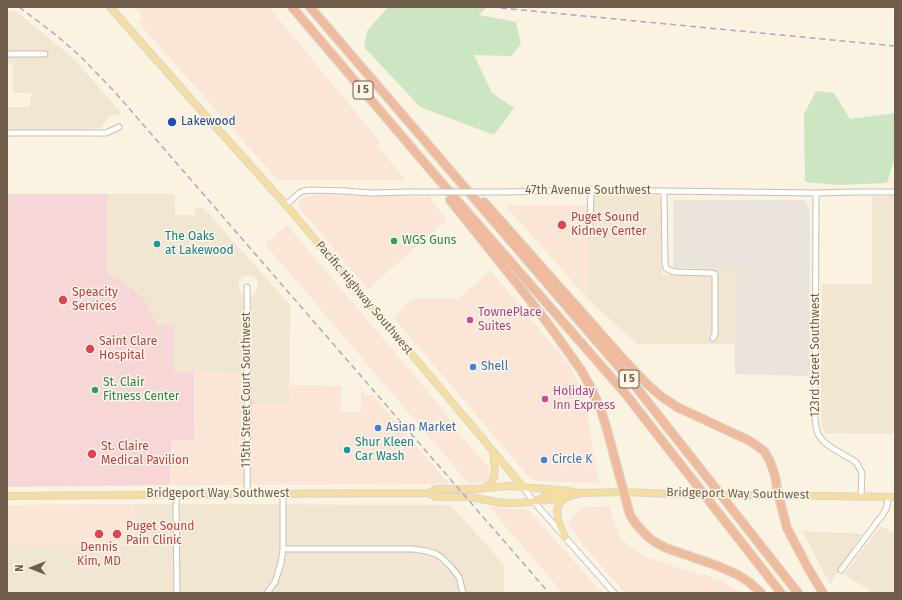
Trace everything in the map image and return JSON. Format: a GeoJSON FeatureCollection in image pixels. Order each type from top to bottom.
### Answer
{"type":"FeatureCollection","features":[{"type":"Feature","properties":{"kind":"highway","name":"I 5"},"geometry":{"type":"LineString","coordinates":[[292,7],[434,174],[624,392],[781,593]]}},
{"type":"Feature","properties":{"kind":"highway","name":"I 5"},"geometry":{"type":"LineString","coordinates":[[310,7],[636,387],[798,593]]}},
{"type":"Feature","properties":{"kind":"highway"},"geometry":{"type":"LineString","coordinates":[[451,171],[502,220],[648,385],[677,407],[750,441],[764,451],[770,461],[775,476],[787,528],[823,593]]}},
{"type":"Feature","properties":{"kind":"highway"},"geometry":{"type":"LineString","coordinates":[[434,174],[452,203],[518,285],[581,370],[600,407],[630,516],[641,531],[666,548],[718,566],[738,576],[749,582],[761,593]]}},
{"type":"Feature","properties":{"kind":"main road","name":"Pacific Highway Southwest"},"geometry":{"type":"LineString","coordinates":[[110,7],[286,205],[523,487]]}},
{"type":"Feature","properties":{"kind":"main road"},"geometry":{"type":"LineString","coordinates":[[483,489],[494,477],[495,470],[492,451]]}},
{"type":"Feature","properties":{"kind":"main road","name":"Bridgeport Way Southwest"},"geometry":{"type":"LineString","coordinates":[[7,496],[429,493],[436,489],[483,489],[507,486],[581,493],[624,492],[895,497]]}},
{"type":"Feature","properties":{"kind":"main road"},"geometry":{"type":"LineString","coordinates":[[534,502],[546,496],[559,495],[569,491]]}},
{"type":"Feature","properties":{"kind":"main road","name":"Bridgeport Way Southwest"},"geometry":{"type":"LineString","coordinates":[[429,493],[436,497],[470,497],[502,503],[520,503],[566,498],[581,493]]}},
{"type":"Feature","properties":{"kind":"main road"},"geometry":{"type":"LineString","coordinates":[[565,537],[559,524],[557,510],[559,504],[566,498]]}},
{"type":"Feature","properties":{"kind":"street"},"geometry":{"type":"LineString","coordinates":[[7,54],[45,54]]}},
{"type":"Feature","properties":{"kind":"street"},"geometry":{"type":"LineString","coordinates":[[7,133],[106,133],[119,127]]}},
{"type":"Feature","properties":{"kind":"street","name":"47th Avenue Southwest"},"geometry":{"type":"LineString","coordinates":[[286,205],[303,191],[312,190],[345,190],[372,193],[591,190],[816,193],[895,192]]}},
{"type":"Feature","properties":{"kind":"street"},"geometry":{"type":"LineString","coordinates":[[590,228],[591,190]]}},
{"type":"Feature","properties":{"kind":"street"},"geometry":{"type":"LineString","coordinates":[[664,191],[666,266],[671,271],[676,272],[714,273],[715,336],[713,338]]}},
{"type":"Feature","properties":{"kind":"street","name":"123rd Street Southwest"},"geometry":{"type":"LineString","coordinates":[[816,193],[816,427],[818,434],[823,441],[856,462],[862,473],[861,496]]}},
{"type":"Feature","properties":{"kind":"street","name":"115th Street Court Southwest"},"geometry":{"type":"LineString","coordinates":[[247,286],[247,494]]}},
{"type":"Feature","properties":{"kind":"street","name":"Pacific Highway Southwest"},"geometry":{"type":"LineString","coordinates":[[523,487],[534,502],[614,593]]}},
{"type":"Feature","properties":{"kind":"street"},"geometry":{"type":"LineString","coordinates":[[268,593],[275,582],[282,563],[283,494]]}},
{"type":"Feature","properties":{"kind":"street"},"geometry":{"type":"LineString","coordinates":[[177,495],[177,593]]}},
{"type":"Feature","properties":{"kind":"street"},"geometry":{"type":"LineString","coordinates":[[841,570],[883,514],[887,507],[888,497]]}},
{"type":"Feature","properties":{"kind":"street"},"geometry":{"type":"LineString","coordinates":[[283,549],[413,549],[426,551],[436,554],[456,573],[463,593]]}},
{"type":"Feature","properties":{"kind":"shaded area"},"geometry":{"type":"Polygon","coordinates":[[[134,7],[269,7],[380,142],[376,145],[406,180],[278,180],[139,23],[144,19],[134,7]]]}},
{"type":"Feature","properties":{"kind":"shaded area"},"geometry":{"type":"Polygon","coordinates":[[[7,10],[16,11],[74,59],[123,115],[112,115],[107,119],[101,128],[7,130],[7,107],[30,107],[31,93],[13,93],[13,64],[7,63],[7,10]]]}},
{"type":"Feature","properties":{"kind":"shaded area","name":"Saint Clare Hospital"},"geometry":{"type":"Polygon","coordinates":[[[7,194],[107,194],[107,273],[132,288],[144,300],[157,325],[174,325],[174,372],[194,372],[194,440],[171,441],[170,485],[7,487],[7,194]]]}},
{"type":"Feature","properties":{"kind":"shaded area"},"geometry":{"type":"Polygon","coordinates":[[[107,194],[175,194],[175,215],[195,215],[195,207],[204,208],[290,305],[289,404],[251,404],[251,297],[256,292],[258,286],[257,280],[251,276],[246,276],[239,281],[239,289],[244,298],[244,373],[174,372],[174,325],[157,325],[151,312],[132,288],[107,273],[107,194]]]}},
{"type":"Feature","properties":{"kind":"shaded area"},"geometry":{"type":"Polygon","coordinates":[[[318,194],[429,197],[447,220],[368,289],[298,207],[299,201],[302,198],[318,194]]]}},
{"type":"Feature","properties":{"kind":"shaded area"},"geometry":{"type":"Polygon","coordinates":[[[588,194],[656,195],[661,199],[662,275],[692,275],[692,268],[742,269],[742,275],[735,275],[735,344],[637,344],[588,299],[588,194]]]}},
{"type":"Feature","properties":{"kind":"shaded area"},"geometry":{"type":"Polygon","coordinates":[[[872,196],[895,196],[895,425],[892,434],[825,433],[821,420],[820,318],[822,314],[822,284],[872,284],[872,196]]]}},
{"type":"Feature","properties":{"kind":"shaded area"},"geometry":{"type":"Polygon","coordinates":[[[673,200],[805,200],[810,214],[810,376],[735,374],[735,275],[741,274],[742,269],[673,268],[673,200]]]}},
{"type":"Feature","properties":{"kind":"shaded area"},"geometry":{"type":"Polygon","coordinates":[[[505,205],[588,205],[588,299],[505,205]]]}},
{"type":"Feature","properties":{"kind":"shaded area"},"geometry":{"type":"Polygon","coordinates":[[[287,225],[446,413],[453,427],[489,468],[490,476],[486,482],[469,484],[265,244],[287,225]]]}},
{"type":"Feature","properties":{"kind":"shaded area"},"geometry":{"type":"Polygon","coordinates":[[[491,271],[571,367],[585,399],[599,483],[537,481],[530,478],[393,317],[412,299],[457,299],[491,271]]]}},
{"type":"Feature","properties":{"kind":"shaded area"},"geometry":{"type":"Polygon","coordinates":[[[195,372],[243,373],[243,404],[289,404],[289,385],[342,386],[341,411],[361,413],[361,391],[366,395],[373,395],[449,484],[171,485],[171,441],[194,440],[195,372]]]}},
{"type":"Feature","properties":{"kind":"shaded area"},"geometry":{"type":"Polygon","coordinates":[[[135,504],[451,505],[504,565],[504,593],[7,593],[7,546],[135,546],[135,504]]]}},
{"type":"Feature","properties":{"kind":"shaded area"},"geometry":{"type":"Polygon","coordinates":[[[135,504],[135,546],[7,546],[7,505],[135,504]]]}},
{"type":"Feature","properties":{"kind":"shaded area"},"geometry":{"type":"Polygon","coordinates":[[[488,506],[509,509],[524,509],[529,511],[602,593],[563,593],[488,506]]]}},
{"type":"Feature","properties":{"kind":"shaded area"},"geometry":{"type":"Polygon","coordinates":[[[609,506],[619,537],[645,558],[650,558],[702,576],[703,574],[723,582],[741,593],[625,593],[584,546],[567,523],[584,507],[609,506]]]}},
{"type":"Feature","properties":{"kind":"shaded area"},"geometry":{"type":"Polygon","coordinates":[[[881,526],[895,534],[895,593],[874,593],[844,574],[881,526]]]}},
{"type":"Feature","properties":{"kind":"shaded area"},"geometry":{"type":"Polygon","coordinates":[[[802,531],[862,534],[830,584],[802,531]]]}},
{"type":"Feature","properties":{"kind":"green space"},"geometry":{"type":"Polygon","coordinates":[[[388,7],[487,7],[479,15],[516,22],[521,44],[511,56],[474,55],[492,93],[514,108],[494,135],[420,107],[364,47],[367,31],[388,7]]]}},
{"type":"Feature","properties":{"kind":"green space"},"geometry":{"type":"Polygon","coordinates":[[[816,91],[834,93],[850,119],[895,113],[895,157],[887,183],[839,185],[805,182],[804,114],[816,91]]]}},
{"type":"Feature","properties":{"kind":"railway"},"geometry":{"type":"LineString","coordinates":[[19,7],[62,40],[114,91],[549,593]]}},
{"type":"Feature","properties":{"kind":"railway"},"geometry":{"type":"LineString","coordinates":[[491,7],[895,46]]}},
{"type":"Feature","properties":{"kind":"place","name":"Lakewood"},"geometry":{"type":"Point","coordinates":[172,122]}},
{"type":"Feature","properties":{"kind":"place","name":"Puget Sound Kidney Center"},"geometry":{"type":"Point","coordinates":[562,225]}},
{"type":"Feature","properties":{"kind":"place","name":"WGS Guns"},"geometry":{"type":"Point","coordinates":[394,241]}},
{"type":"Feature","properties":{"kind":"place","name":"The Oaks at Lakewood"},"geometry":{"type":"Point","coordinates":[157,244]}},
{"type":"Feature","properties":{"kind":"place","name":"Speacity Services"},"geometry":{"type":"Point","coordinates":[63,300]}},
{"type":"Feature","properties":{"kind":"place","name":"TownePlace Suites"},"geometry":{"type":"Point","coordinates":[470,320]}},
{"type":"Feature","properties":{"kind":"place","name":"Saint Clare Hospital"},"geometry":{"type":"Point","coordinates":[90,349]}},
{"type":"Feature","properties":{"kind":"place","name":"Shell"},"geometry":{"type":"Point","coordinates":[473,367]}},
{"type":"Feature","properties":{"kind":"place","name":"St. Clair Fitness Center"},"geometry":{"type":"Point","coordinates":[95,390]}},
{"type":"Feature","properties":{"kind":"place","name":"Holiday Inn Express"},"geometry":{"type":"Point","coordinates":[545,399]}},
{"type":"Feature","properties":{"kind":"place","name":"Asian Market"},"geometry":{"type":"Point","coordinates":[378,428]}},
{"type":"Feature","properties":{"kind":"place","name":"Shur Kleen Car Wash"},"geometry":{"type":"Point","coordinates":[347,450]}},
{"type":"Feature","properties":{"kind":"place","name":"St. Claire Medical Pavilion"},"geometry":{"type":"Point","coordinates":[92,454]}},
{"type":"Feature","properties":{"kind":"place","name":"Circle K"},"geometry":{"type":"Point","coordinates":[544,460]}},
{"type":"Feature","properties":{"kind":"place","name":"Dennis Kim, MD"},"geometry":{"type":"Point","coordinates":[99,534]}},
{"type":"Feature","properties":{"kind":"place","name":"Puget Sound Pain Clinic"},"geometry":{"type":"Point","coordinates":[117,534]}}]}
